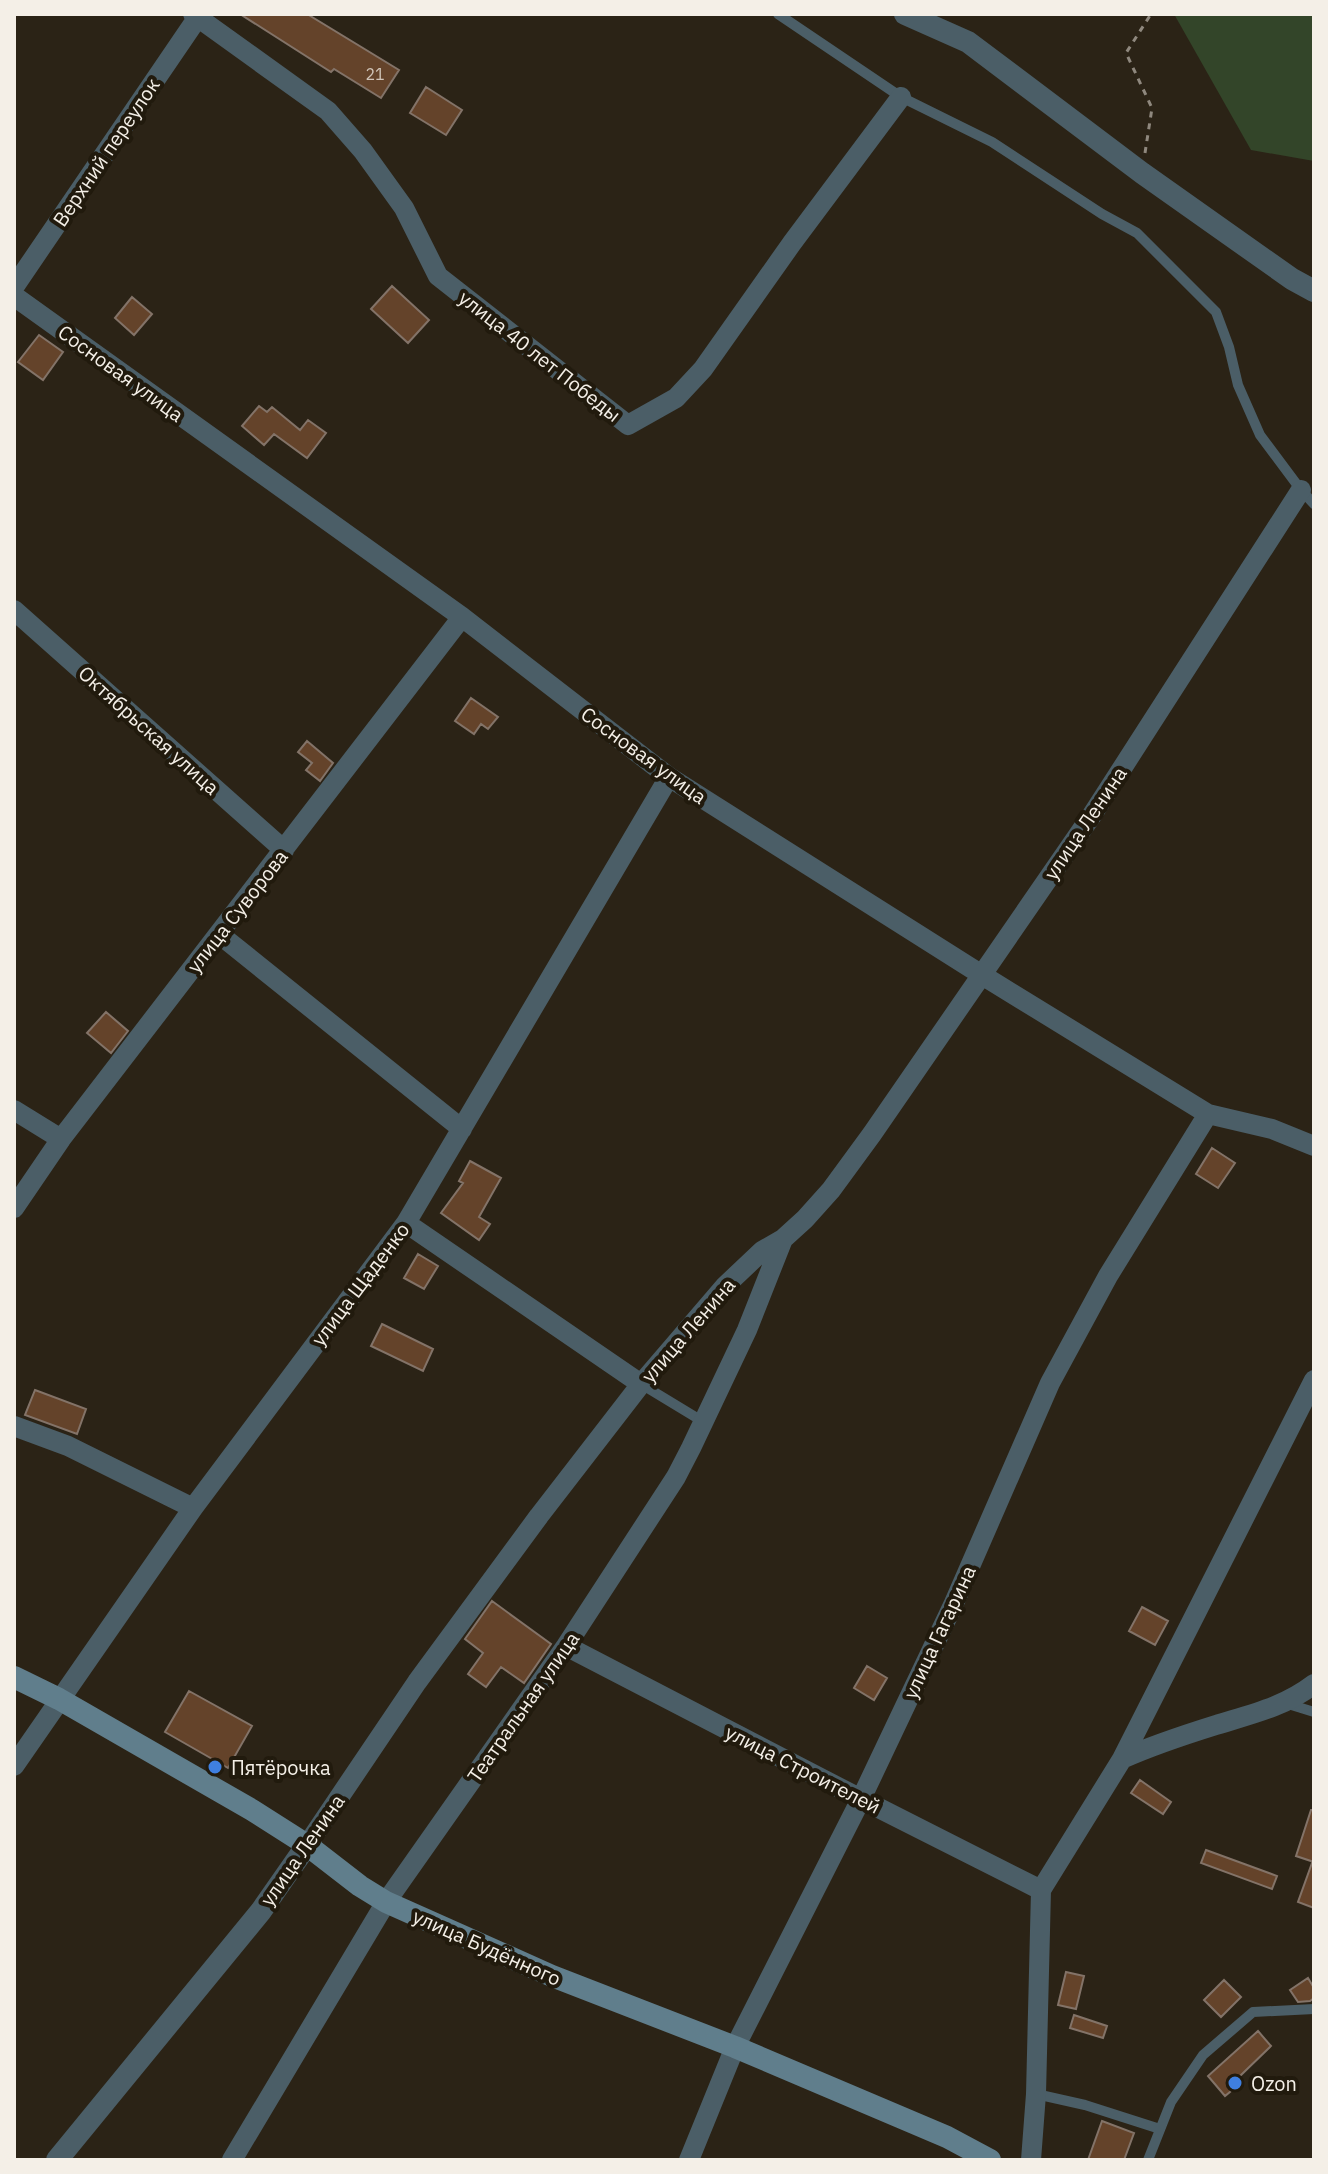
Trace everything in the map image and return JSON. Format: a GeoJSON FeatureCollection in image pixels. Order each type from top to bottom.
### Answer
{"type":"FeatureCollection","features":[{"type":"Feature","properties":{"kind":"main road","name":"улица Будённого"},"geometry":{"type":"LineString","coordinates":[[14,1677],[59,1699],[252,1810],[386,1902],[552,1976],[735,2047],[947,2137],[990,2160]]}},
{"type":"Feature","properties":{"kind":"street"},"geometry":{"type":"LineString","coordinates":[[905,14],[968,42],[1142,173],[1292,279],[1314,291]]}},
{"type":"Feature","properties":{"kind":"street","name":"улица 40 лет Победы"},"geometry":{"type":"LineString","coordinates":[[195,15],[328,111],[363,151],[404,208],[438,276],[628,425],[676,398],[703,369],[901,97]]}},
{"type":"Feature","properties":{"kind":"street","name":"Верхний переулок"},"geometry":{"type":"LineString","coordinates":[[14,287],[195,15]]}},
{"type":"Feature","properties":{"kind":"street","name":"Сосновая улица"},"geometry":{"type":"LineString","coordinates":[[14,296],[462,617],[669,777],[1208,1114],[1272,1129],[1314,1146]]}},
{"type":"Feature","properties":{"kind":"street","name":"улица Ленина"},"geometry":{"type":"LineString","coordinates":[[57,2160],[261,1911],[417,1682],[641,1384],[725,1286],[762,1251],[783,1239],[831,1190],[1092,815],[1307,497]]}},
{"type":"Feature","properties":{"kind":"street","name":"Октябрьская улица"},"geometry":{"type":"LineString","coordinates":[[14,610],[284,850]]}},
{"type":"Feature","properties":{"kind":"street","name":"улица Суворова"},"geometry":{"type":"LineString","coordinates":[[14,1208],[61,1139],[462,617]]}},
{"type":"Feature","properties":{"kind":"street","name":"улица Щаденко"},"geometry":{"type":"LineString","coordinates":[[14,1766],[193,1508],[406,1223],[669,777]]}},
{"type":"Feature","properties":{"kind":"street"},"geometry":{"type":"LineString","coordinates":[[219,934],[462,1129]]}},
{"type":"Feature","properties":{"kind":"street"},"geometry":{"type":"LineString","coordinates":[[14,1110],[61,1139]]}},
{"type":"Feature","properties":{"kind":"street","name":"улица Гагарина"},"geometry":{"type":"LineString","coordinates":[[689,2160],[735,2047],[861,1799],[954,1603],[1050,1383],[1108,1276],[1208,1114]]}},
{"type":"Feature","properties":{"kind":"street"},"geometry":{"type":"LineString","coordinates":[[406,1223],[641,1384]]}},
{"type":"Feature","properties":{"kind":"street","name":"Театральная улица"},"geometry":{"type":"LineString","coordinates":[[232,2160],[386,1902],[566,1646],[676,1477],[747,1330],[783,1239]]}},
{"type":"Feature","properties":{"kind":"street"},"geometry":{"type":"LineString","coordinates":[[1031,2160],[1036,2094],[1041,1890],[1122,1759],[1314,1380]]}},
{"type":"Feature","properties":{"kind":"street"},"geometry":{"type":"LineString","coordinates":[[14,1426],[68,1446],[193,1508]]}},
{"type":"Feature","properties":{"kind":"street","name":"улица Строителей"},"geometry":{"type":"LineString","coordinates":[[566,1646],[1041,1890]]}},
{"type":"Feature","properties":{"kind":"street"},"geometry":{"type":"LineString","coordinates":[[1122,1759],[1151,1746],[1269,1710],[1297,1697],[1314,1684]]}},
{"type":"Feature","properties":{"kind":"lane"},"geometry":{"type":"LineString","coordinates":[[778,14],[901,97],[992,142],[1102,214],[1137,233],[1216,312],[1238,385],[1260,435],[1307,497]]}},
{"type":"Feature","properties":{"kind":"lane"},"geometry":{"type":"LineString","coordinates":[[641,1384],[702,1421]]}},
{"type":"Feature","properties":{"kind":"lane"},"geometry":{"type":"LineString","coordinates":[[1285,1702],[1314,1712]]}},
{"type":"Feature","properties":{"kind":"lane"},"geometry":{"type":"LineString","coordinates":[[1148,2160],[1171,2102],[1203,2055],[1253,2012],[1314,2009]]}},
{"type":"Feature","properties":{"kind":"lane"},"geometry":{"type":"LineString","coordinates":[[1036,2094],[1085,2105],[1160,2129]]}},
{"type":"Feature","properties":{"kind":"path"},"geometry":{"type":"LineString","coordinates":[[1142,173],[1152,108],[1126,53],[1151,14]]}},
{"type":"Feature","properties":{"kind":"green space"},"geometry":{"type":"Polygon","coordinates":[[[1174,14],[1314,14],[1314,161],[1251,150],[1174,14]]]}},
{"type":"Feature","properties":{"kind":"building"},"geometry":{"type":"Polygon","coordinates":[[[240,14],[307,14],[399,70],[381,98],[334,69],[331,72],[240,14]]]}},
{"type":"Feature","properties":{"kind":"building"},"geometry":{"type":"Polygon","coordinates":[[[426,87],[462,110],[446,135],[410,113],[426,87]]]}},
{"type":"Feature","properties":{"kind":"building"},"geometry":{"type":"Polygon","coordinates":[[[392,286],[429,320],[408,343],[371,309],[392,286]]]}},
{"type":"Feature","properties":{"kind":"building"},"geometry":{"type":"Polygon","coordinates":[[[132,297],[152,314],[134,335],[115,318],[132,297]]]}},
{"type":"Feature","properties":{"kind":"building"},"geometry":{"type":"Polygon","coordinates":[[[39,335],[63,352],[43,380],[18,362],[39,335]]]}},
{"type":"Feature","properties":{"kind":"building"},"geometry":{"type":"Polygon","coordinates":[[[259,406],[267,412],[272,407],[300,430],[308,420],[326,433],[307,458],[274,434],[264,445],[242,426],[259,406]]]}},
{"type":"Feature","properties":{"kind":"building"},"geometry":{"type":"Polygon","coordinates":[[[471,698],[498,717],[488,729],[481,724],[474,734],[455,721],[471,698]]]}},
{"type":"Feature","properties":{"kind":"building"},"geometry":{"type":"Polygon","coordinates":[[[307,741],[333,763],[320,781],[306,770],[312,763],[298,752],[307,741]]]}},
{"type":"Feature","properties":{"kind":"building"},"geometry":{"type":"Polygon","coordinates":[[[106,1012],[128,1031],[111,1053],[87,1033],[106,1012]]]}},
{"type":"Feature","properties":{"kind":"building"},"geometry":{"type":"Polygon","coordinates":[[[1212,1148],[1235,1163],[1218,1188],[1196,1174],[1212,1148]]]}},
{"type":"Feature","properties":{"kind":"building"},"geometry":{"type":"Polygon","coordinates":[[[470,1161],[501,1178],[479,1217],[490,1224],[479,1240],[441,1213],[463,1183],[459,1181],[470,1161]]]}},
{"type":"Feature","properties":{"kind":"building"},"geometry":{"type":"Polygon","coordinates":[[[418,1254],[438,1266],[424,1289],[404,1278],[418,1254]]]}},
{"type":"Feature","properties":{"kind":"building"},"geometry":{"type":"Polygon","coordinates":[[[382,1324],[433,1349],[423,1371],[371,1346],[382,1324]]]}},
{"type":"Feature","properties":{"kind":"building"},"geometry":{"type":"Polygon","coordinates":[[[35,1390],[86,1409],[77,1434],[25,1415],[35,1390]]]}},
{"type":"Feature","properties":{"kind":"building"},"geometry":{"type":"Polygon","coordinates":[[[492,1601],[551,1644],[524,1683],[501,1667],[486,1687],[468,1674],[483,1653],[465,1639],[492,1601]]]}},
{"type":"Feature","properties":{"kind":"building"},"geometry":{"type":"Polygon","coordinates":[[[1142,1607],[1168,1621],[1155,1645],[1129,1631],[1142,1607]]]}},
{"type":"Feature","properties":{"kind":"building"},"geometry":{"type":"Polygon","coordinates":[[[867,1666],[887,1678],[874,1700],[854,1688],[867,1666]]]}},
{"type":"Feature","properties":{"kind":"building"},"geometry":{"type":"Polygon","coordinates":[[[189,1691],[252,1726],[228,1768],[165,1732],[189,1691]]]}},
{"type":"Feature","properties":{"kind":"building"},"geometry":{"type":"Polygon","coordinates":[[[1140,1780],[1171,1802],[1163,1814],[1131,1793],[1140,1780]]]}},
{"type":"Feature","properties":{"kind":"building"},"geometry":{"type":"Polygon","coordinates":[[[1311,1810],[1314,1810],[1314,1862],[1296,1856],[1311,1810]]]}},
{"type":"Feature","properties":{"kind":"building"},"geometry":{"type":"Polygon","coordinates":[[[1206,1850],[1277,1876],[1272,1889],[1201,1863],[1206,1850]]]}},
{"type":"Feature","properties":{"kind":"building"},"geometry":{"type":"Polygon","coordinates":[[[1314,1863],[1314,1908],[1298,1902],[1314,1863]]]}},
{"type":"Feature","properties":{"kind":"building"},"geometry":{"type":"Polygon","coordinates":[[[1066,1972],[1084,1976],[1076,2009],[1058,2005],[1066,1972]]]}},
{"type":"Feature","properties":{"kind":"building"},"geometry":{"type":"Polygon","coordinates":[[[1308,1978],[1314,1988],[1314,1998],[1298,2002],[1290,1990],[1308,1978]]]}},
{"type":"Feature","properties":{"kind":"building"},"geometry":{"type":"Polygon","coordinates":[[[1224,1980],[1241,1997],[1221,2017],[1204,2000],[1224,1980]]]}},
{"type":"Feature","properties":{"kind":"building"},"geometry":{"type":"Polygon","coordinates":[[[1074,2015],[1107,2026],[1103,2038],[1070,2028],[1074,2015]]]}},
{"type":"Feature","properties":{"kind":"building"},"geometry":{"type":"Polygon","coordinates":[[[1258,2031],[1271,2046],[1239,2077],[1242,2082],[1225,2096],[1208,2076],[1258,2031]]]}},
{"type":"Feature","properties":{"kind":"building"},"geometry":{"type":"Polygon","coordinates":[[[1102,2121],[1134,2133],[1124,2160],[1088,2160],[1102,2121]]]}},
{"type":"Feature","properties":{"kind":"place","name":"Пятёрочка"},"geometry":{"type":"Point","coordinates":[215,1767]}},
{"type":"Feature","properties":{"kind":"place","name":"Ozon"},"geometry":{"type":"Point","coordinates":[1235,2083]}}]}
